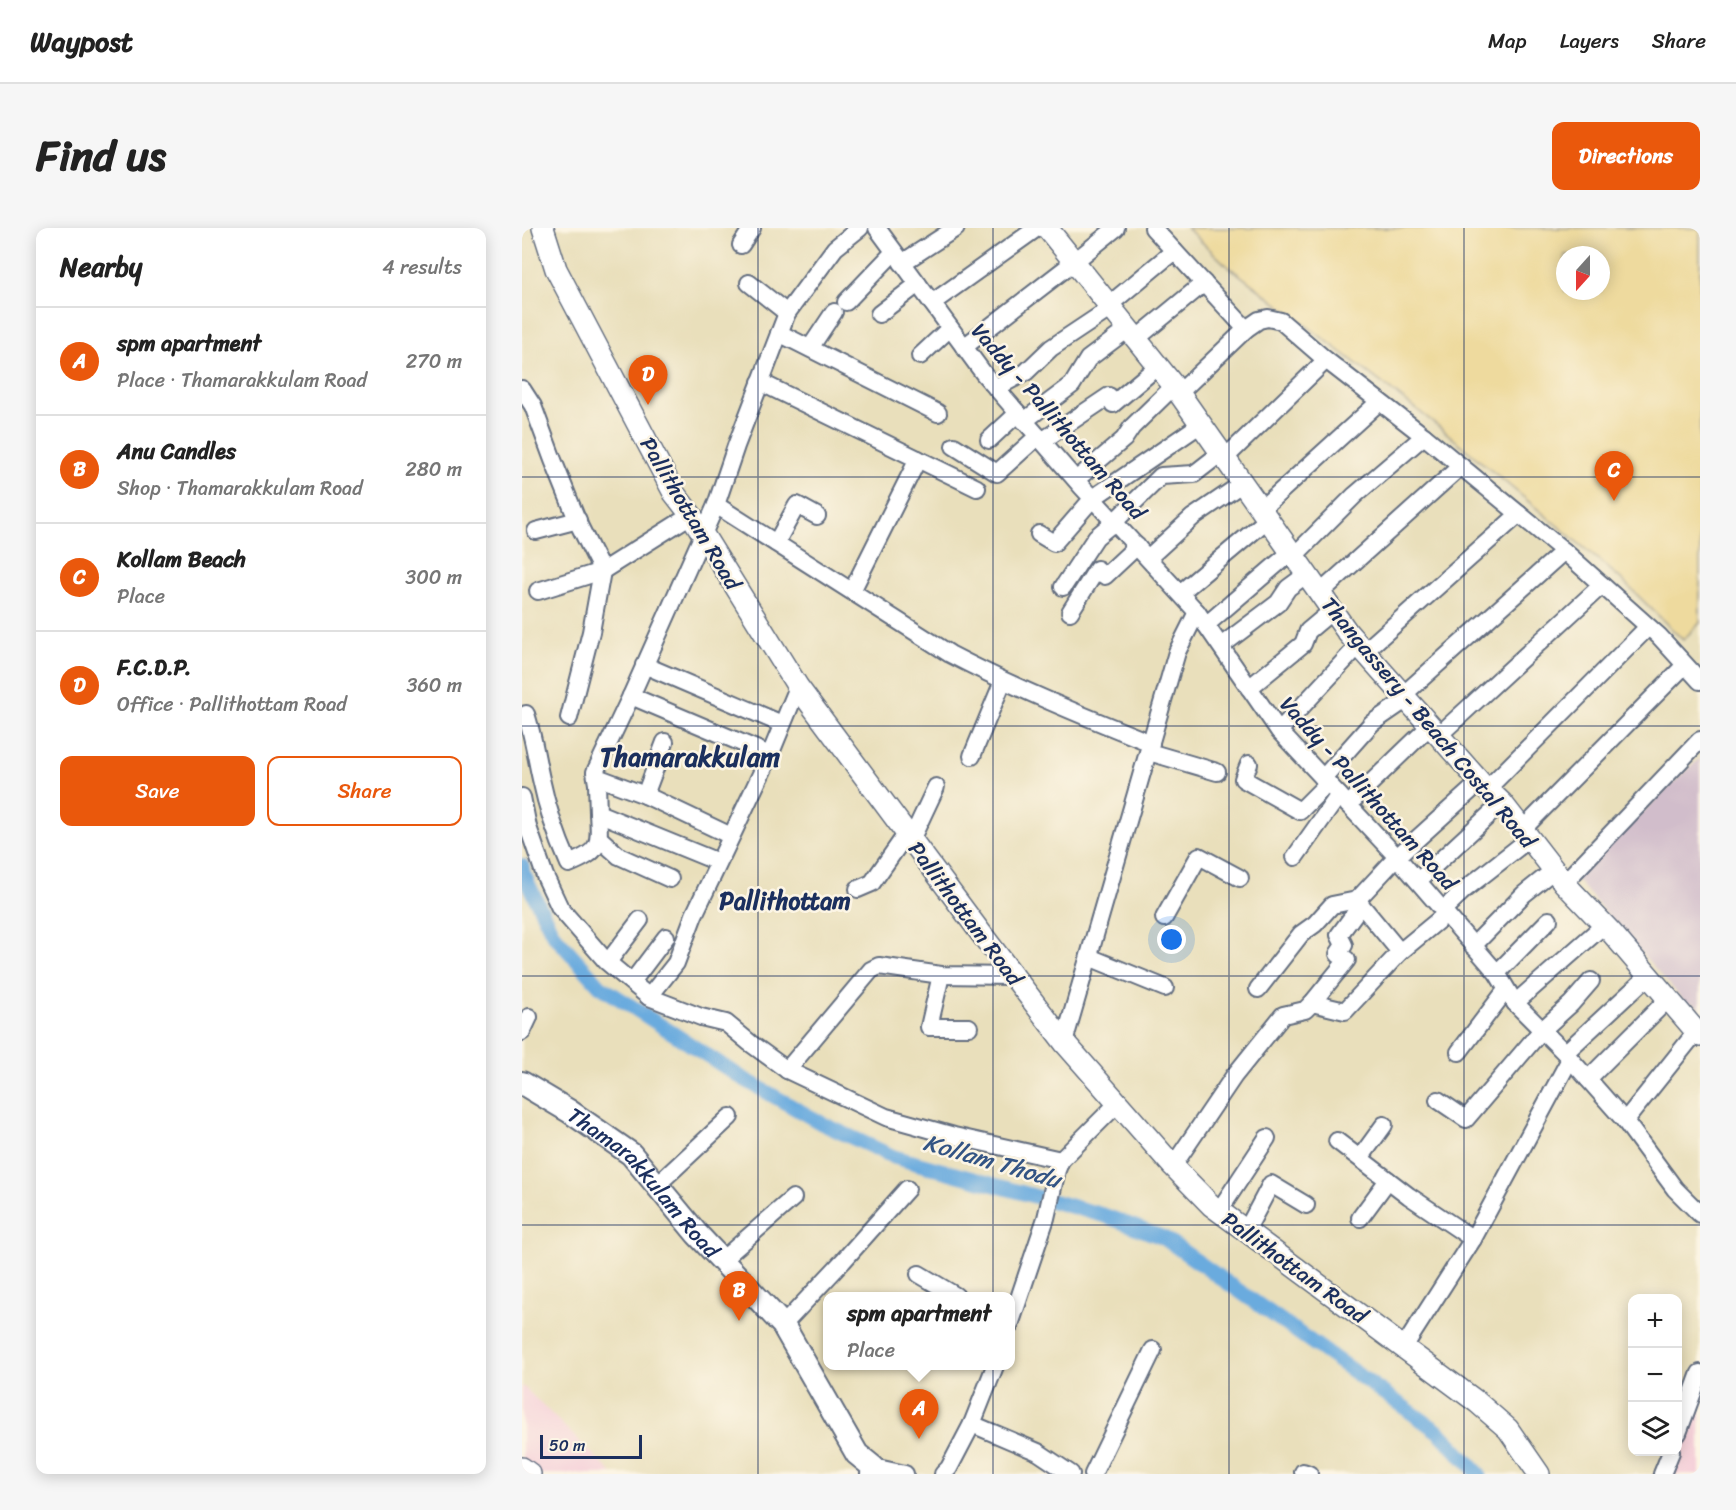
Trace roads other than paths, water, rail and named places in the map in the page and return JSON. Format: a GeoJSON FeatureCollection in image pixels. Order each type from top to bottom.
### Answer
{"type":"FeatureCollection","features":[{"type":"Feature","properties":{"kind":"main road","name":"Thamarakkulam Road"},"geometry":{"type":"LineString","coordinates":[[522,1083],[569,1111],[631,1154],[697,1234],[783,1325],[857,1454],[872,1471]]}},
{"type":"Feature","properties":{"kind":"street","name":"Pallithottam Road"},"geometry":{"type":"LineString","coordinates":[[543,228],[556,269],[674,493],[691,515],[798,687],[1012,976],[1064,1042],[1173,1166],[1218,1211],[1477,1402],[1508,1430],[1539,1474]]}},
{"type":"Feature","properties":{"kind":"street"},"geometry":{"type":"LineString","coordinates":[[741,245],[752,228]]}},
{"type":"Feature","properties":{"kind":"street"},"geometry":{"type":"LineString","coordinates":[[526,714],[541,780],[560,843],[570,864],[586,857],[597,846],[599,838],[596,774],[716,505],[787,313],[835,248],[860,228]]}},
{"type":"Feature","properties":{"kind":"street","name":"Vaddy - Pallithottam Road"},"geometry":{"type":"LineString","coordinates":[[877,228],[963,347],[996,388],[1201,618],[1279,731],[1397,856],[1497,973],[1510,997],[1625,1121],[1675,1189],[1700,1214]]}},
{"type":"Feature","properties":{"kind":"street"},"geometry":{"type":"LineString","coordinates":[[810,348],[840,307],[898,257],[956,228]]}},
{"type":"Feature","properties":{"kind":"street"},"geometry":{"type":"LineString","coordinates":[[932,303],[1037,228]]}},
{"type":"Feature","properties":{"kind":"street","name":"Thangassery - Beach Costal Road"},"geometry":{"type":"LineString","coordinates":[[1047,228],[1176,389],[1348,633],[1489,791],[1559,876],[1697,1029],[1625,1121]]}},
{"type":"Feature","properties":{"kind":"street"},"geometry":{"type":"LineString","coordinates":[[963,347],[1116,228]]}},
{"type":"Feature","properties":{"kind":"street"},"geometry":{"type":"LineString","coordinates":[[1153,228],[1245,329]]}},
{"type":"Feature","properties":{"kind":"street"},"geometry":{"type":"LineString","coordinates":[[996,388],[1026,372],[1052,348],[1110,307],[1174,251]]}},
{"type":"Feature","properties":{"kind":"street"},"geometry":{"type":"LineString","coordinates":[[749,283],[787,313]]}},
{"type":"Feature","properties":{"kind":"street"},"geometry":{"type":"LineString","coordinates":[[989,440],[1072,385],[1088,359],[1132,334],[1204,283]]}},
{"type":"Feature","properties":{"kind":"street"},"geometry":{"type":"LineString","coordinates":[[879,314],[918,284]]}},
{"type":"Feature","properties":{"kind":"street"},"geometry":{"type":"LineString","coordinates":[[1077,479],[1124,439],[1132,427],[1245,329],[1259,320],[1268,318],[1281,321],[1326,360],[1424,436],[1564,551],[1659,636],[1700,681]]}},
{"type":"Feature","properties":{"kind":"street"},"geometry":{"type":"LineString","coordinates":[[920,356],[950,328]]}},
{"type":"Feature","properties":{"kind":"street"},"geometry":{"type":"LineString","coordinates":[[779,333],[938,413]]}},
{"type":"Feature","properties":{"kind":"street"},"geometry":{"type":"LineString","coordinates":[[1063,587],[1096,537],[1161,477],[1194,474],[1223,456],[1326,360]]}},
{"type":"Feature","properties":{"kind":"street"},"geometry":{"type":"LineString","coordinates":[[954,446],[996,473],[1040,438],[1109,396],[1113,404],[1158,366]]}},
{"type":"Feature","properties":{"kind":"street"},"geometry":{"type":"LineString","coordinates":[[760,382],[977,488]]}},
{"type":"Feature","properties":{"kind":"street"},"geometry":{"type":"LineString","coordinates":[[522,388],[533,406],[578,520],[602,571],[591,632],[569,718]]}},
{"type":"Feature","properties":{"kind":"street"},"geometry":{"type":"LineString","coordinates":[[1180,593],[1379,402]]}},
{"type":"Feature","properties":{"kind":"street"},"geometry":{"type":"LineString","coordinates":[[1039,534],[1054,543],[1093,498],[1201,424]]}},
{"type":"Feature","properties":{"kind":"street"},"geometry":{"type":"LineString","coordinates":[[1064,1042],[1177,652],[1201,618],[1293,554],[1355,495],[1424,436]]}},
{"type":"Feature","properties":{"kind":"street"},"geometry":{"type":"LineString","coordinates":[[852,591],[918,459]]}},
{"type":"Feature","properties":{"kind":"street"},"geometry":{"type":"LineString","coordinates":[[1320,593],[1461,466]]}},
{"type":"Feature","properties":{"kind":"street"},"geometry":{"type":"LineString","coordinates":[[1070,612],[1097,569],[1105,576],[1242,483]]}},
{"type":"Feature","properties":{"kind":"street"},"geometry":{"type":"LineString","coordinates":[[716,505],[950,654],[1003,681],[1150,748],[1218,772]]}},
{"type":"Feature","properties":{"kind":"street"},"geometry":{"type":"LineString","coordinates":[[776,543],[797,505],[817,516]]}},
{"type":"Feature","properties":{"kind":"street"},"geometry":{"type":"LineString","coordinates":[[1279,731],[1362,648],[1519,514]]}},
{"type":"Feature","properties":{"kind":"street"},"geometry":{"type":"LineString","coordinates":[[537,591],[602,571],[691,515]]}},
{"type":"Feature","properties":{"kind":"street"},"geometry":{"type":"LineString","coordinates":[[536,531],[578,520]]}},
{"type":"Feature","properties":{"kind":"street"},"geometry":{"type":"LineString","coordinates":[[1295,857],[1372,723],[1405,697],[1564,551]]}},
{"type":"Feature","properties":{"kind":"street"},"geometry":{"type":"LineString","coordinates":[[1221,646],[1278,603],[1288,588],[1307,574]]}},
{"type":"Feature","properties":{"kind":"street"},"geometry":{"type":"LineString","coordinates":[[1249,764],[1243,779],[1300,811],[1435,730],[1602,585]]}},
{"type":"Feature","properties":{"kind":"street"},"geometry":{"type":"LineString","coordinates":[[1249,688],[1303,644],[1308,631],[1333,610]]}},
{"type":"Feature","properties":{"kind":"street"},"geometry":{"type":"LineString","coordinates":[[1418,881],[1489,791],[1648,627]]}},
{"type":"Feature","properties":{"kind":"street"},"geometry":{"type":"LineString","coordinates":[[1312,1003],[1345,1011],[1400,952],[1445,912],[1464,890],[1526,835],[1684,664]]}},
{"type":"Feature","properties":{"kind":"street"},"geometry":{"type":"LineString","coordinates":[[644,665],[782,724]]}},
{"type":"Feature","properties":{"kind":"street"},"geometry":{"type":"LineString","coordinates":[[972,756],[1003,681]]}},
{"type":"Feature","properties":{"kind":"street"},"geometry":{"type":"LineString","coordinates":[[649,997],[676,963],[694,915],[770,755],[798,687]]}},
{"type":"Feature","properties":{"kind":"street"},"geometry":{"type":"LineString","coordinates":[[631,696],[770,755]]}},
{"type":"Feature","properties":{"kind":"street"},"geometry":{"type":"LineString","coordinates":[[1473,946],[1524,894],[1559,876],[1700,740]]}},
{"type":"Feature","properties":{"kind":"street"},"geometry":{"type":"LineString","coordinates":[[645,795],[665,742]]}},
{"type":"Feature","properties":{"kind":"street"},"geometry":{"type":"LineString","coordinates":[[596,774],[731,836]]}},
{"type":"Feature","properties":{"kind":"street"},"geometry":{"type":"LineString","coordinates":[[858,889],[872,883],[909,837],[936,787]]}},
{"type":"Feature","properties":{"kind":"street"},"geometry":{"type":"LineString","coordinates":[[1173,1166],[1234,1076],[1283,1015],[1305,1010],[1347,960],[1338,954],[1344,945],[1339,935],[1359,903],[1397,856],[1489,791]]}},
{"type":"Feature","properties":{"kind":"street"},"geometry":{"type":"LineString","coordinates":[[522,797],[528,827],[545,876],[560,908],[608,962],[649,997],[701,1017],[726,1023],[787,1070],[886,1117],[1059,1165]]}},
{"type":"Feature","properties":{"kind":"street"},"geometry":{"type":"LineString","coordinates":[[598,813],[718,862]]}},
{"type":"Feature","properties":{"kind":"street"},"geometry":{"type":"LineString","coordinates":[[599,838],[619,856],[670,879]]}},
{"type":"Feature","properties":{"kind":"street"},"geometry":{"type":"LineString","coordinates":[[1164,918],[1199,856],[1240,878]]}},
{"type":"Feature","properties":{"kind":"street"},"geometry":{"type":"LineString","coordinates":[[1359,903],[1400,952]]}},
{"type":"Feature","properties":{"kind":"street"},"geometry":{"type":"LineString","coordinates":[[1258,989],[1301,934],[1315,924],[1332,905],[1359,903]]}},
{"type":"Feature","properties":{"kind":"street"},"geometry":{"type":"LineString","coordinates":[[608,962],[640,920]]}},
{"type":"Feature","properties":{"kind":"street"},"geometry":{"type":"LineString","coordinates":[[1497,973],[1549,920]]}},
{"type":"Feature","properties":{"kind":"street"},"geometry":{"type":"LineString","coordinates":[[1459,1052],[1510,997],[1604,924]]}},
{"type":"Feature","properties":{"kind":"street"},"geometry":{"type":"LineString","coordinates":[[632,982],[666,937]]}},
{"type":"Feature","properties":{"kind":"street"},"geometry":{"type":"LineString","coordinates":[[1089,957],[1165,988]]}},
{"type":"Feature","properties":{"kind":"street"},"geometry":{"type":"LineString","coordinates":[[787,1070],[871,970],[879,966],[941,975],[1012,976]]}},
{"type":"Feature","properties":{"kind":"street"},"geometry":{"type":"LineString","coordinates":[[941,975],[929,1028],[969,1027]]}},
{"type":"Feature","properties":{"kind":"street"},"geometry":{"type":"LineString","coordinates":[[1404,1347],[1473,1239],[1567,1056],[1648,976]]}},
{"type":"Feature","properties":{"kind":"street"},"geometry":{"type":"LineString","coordinates":[[1438,1100],[1466,1119],[1541,1031],[1571,1004],[1591,981]]}},
{"type":"Feature","properties":{"kind":"street"},"geometry":{"type":"LineString","coordinates":[[1588,1079],[1668,999]]}},
{"type":"Feature","properties":{"kind":"street"},"geometry":{"type":"LineString","coordinates":[[1015,1313],[1046,1218],[1059,1165],[1119,1102]]}},
{"type":"Feature","properties":{"kind":"street"},"geometry":{"type":"LineString","coordinates":[[657,1185],[730,1117]]}},
{"type":"Feature","properties":{"kind":"street"},"geometry":{"type":"LineString","coordinates":[[1360,1158],[1384,1125]]}},
{"type":"Feature","properties":{"kind":"street"},"geometry":{"type":"LineString","coordinates":[[1218,1211],[1267,1138]]}},
{"type":"Feature","properties":{"kind":"street"},"geometry":{"type":"LineString","coordinates":[[1337,1141],[1408,1196],[1473,1239]]}},
{"type":"Feature","properties":{"kind":"street"},"geometry":{"type":"LineString","coordinates":[[1360,1218],[1388,1180]]}},
{"type":"Feature","properties":{"kind":"street"},"geometry":{"type":"LineString","coordinates":[[1246,1231],[1271,1184],[1306,1205]]}},
{"type":"Feature","properties":{"kind":"street"},"geometry":{"type":"LineString","coordinates":[[783,1325],[907,1189]]}},
{"type":"Feature","properties":{"kind":"street"},"geometry":{"type":"LineString","coordinates":[[722,1260],[794,1198]]}},
{"type":"Feature","properties":{"kind":"street"},"geometry":{"type":"LineString","coordinates":[[919,1274],[950,1292]]}},
{"type":"Feature","properties":{"kind":"street"},"geometry":{"type":"LineString","coordinates":[[1093,1474],[1153,1350]]}},
{"type":"Feature","properties":{"kind":"street"},"geometry":{"type":"LineString","coordinates":[[943,1474],[949,1468],[972,1424],[993,1370]]}},
{"type":"Feature","properties":{"kind":"street"},"geometry":{"type":"LineString","coordinates":[[1682,1420],[1700,1373]]}},
{"type":"Feature","properties":{"kind":"street"},"geometry":{"type":"LineString","coordinates":[[972,1424],[1038,1452],[1071,1474]]}},
{"type":"Feature","properties":{"kind":"street"},"geometry":{"type":"LineString","coordinates":[[1662,1474],[1669,1456]]}},
{"type":"Feature","properties":{"kind":"street"},"geometry":{"type":"LineString","coordinates":[[522,1468],[530,1474]]}},
{"type":"Feature","properties":{"kind":"street"},"geometry":{"type":"LineString","coordinates":[[872,1471],[905,1474]]}},
{"type":"Feature","properties":{"kind":"waterway","name":"Kollam Thodu"},"geometry":{"type":"LineString","coordinates":[[522,866],[523,873],[553,934],[600,986],[742,1078],[821,1123],[894,1157],[1106,1216],[1164,1238],[1439,1432],[1479,1474]]}},
{"type":"Feature","properties":{"kind":"place","name":"F.C.D.P."},"geometry":{"type":"Point","coordinates":[648,405]}},
{"type":"Feature","properties":{"kind":"place","name":"Kollam Beach"},"geometry":{"type":"Point","coordinates":[1614,501]}},
{"type":"Feature","properties":{"kind":"place","name":"Anu Candles"},"geometry":{"type":"Point","coordinates":[739,1321]}},
{"type":"Feature","properties":{"kind":"place","name":"spm apartment"},"geometry":{"type":"Point","coordinates":[919,1439]}},
{"type":"Feature","properties":{"kind":"district","name":"Thamarakkulam"},"geometry":{"type":"Point","coordinates":[690,757]}},
{"type":"Feature","properties":{"kind":"district","name":"Pallithottam"},"geometry":{"type":"Point","coordinates":[785,901]}}]}
